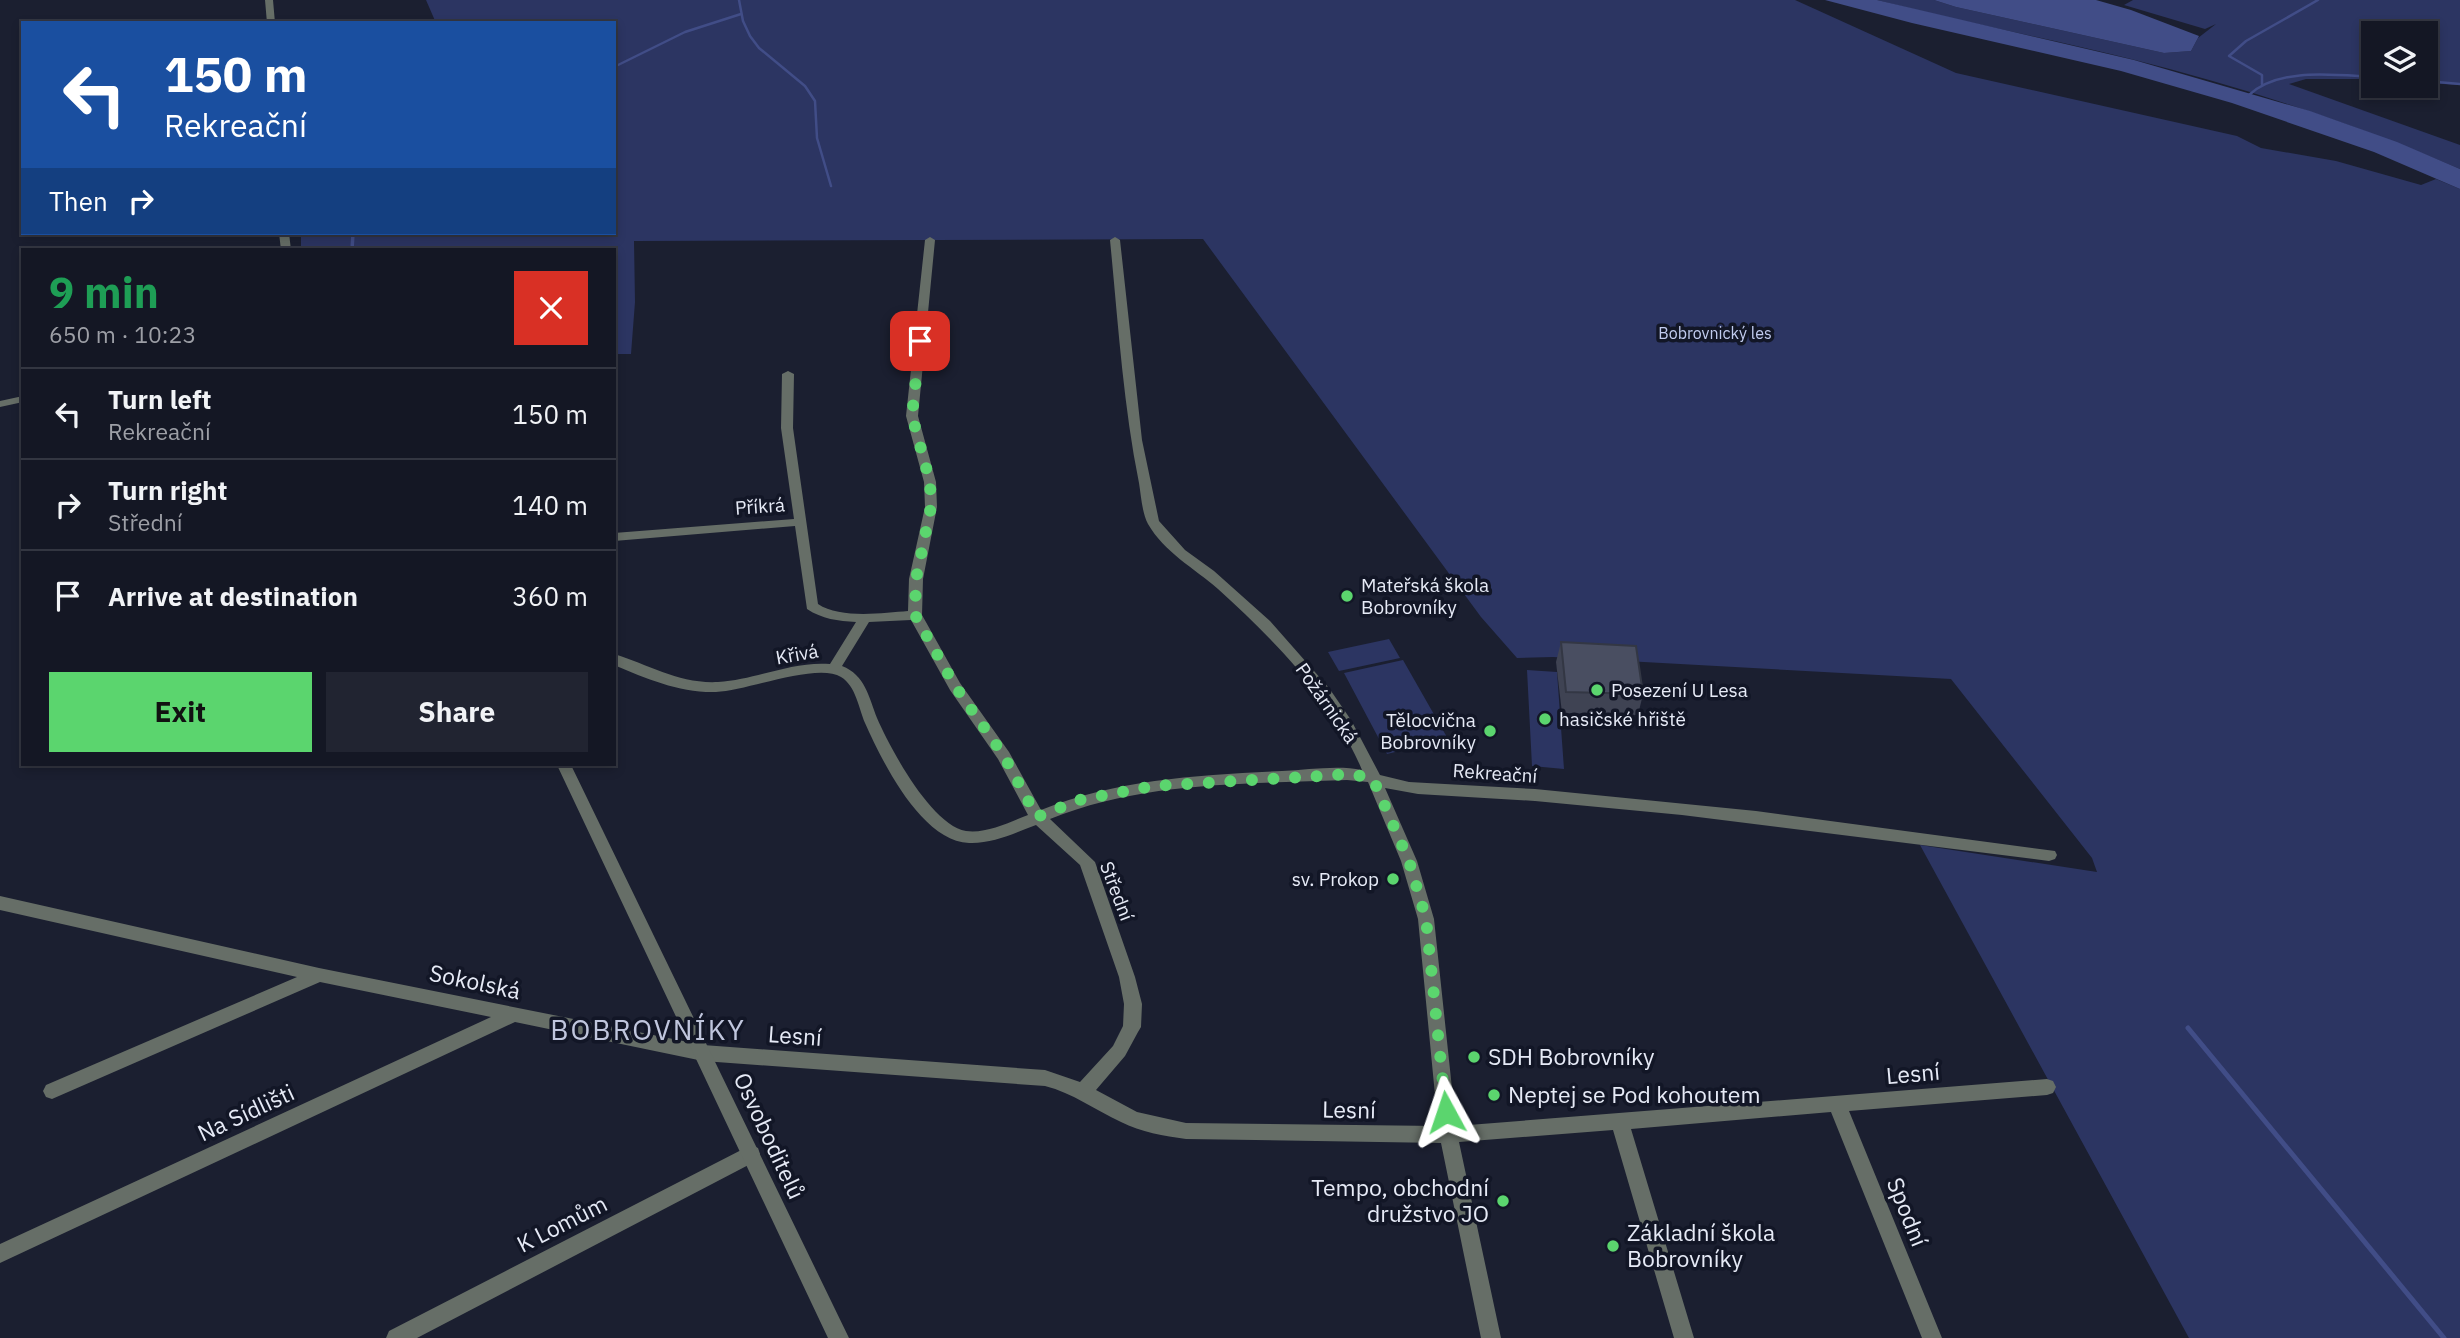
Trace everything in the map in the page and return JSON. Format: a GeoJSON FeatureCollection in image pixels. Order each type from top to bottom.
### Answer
{"type":"FeatureCollection","features":[{"type":"Feature","properties":{"kind":"street"},"geometry":{"type":"LineString","coordinates":[[269,0],[271,21]]}},
{"type":"Feature","properties":{"kind":"street"},"geometry":{"type":"LineString","coordinates":[[915,615],[916,579],[931,507],[930,482],[912,416],[930,240]]}},
{"type":"Feature","properties":{"kind":"street","name":"Požárnická"},"geometry":{"type":"LineString","coordinates":[[1115,240],[1136,439],[1153,522],[1180,553],[1209,574],[1265,624],[1295,656],[1346,724],[1409,861],[1426,919],[1448,1135],[1491,1338]]}},
{"type":"Feature","properties":{"kind":"street"},"geometry":{"type":"LineString","coordinates":[[788,373],[787,428],[801,522]]}},
{"type":"Feature","properties":{"kind":"street"},"geometry":{"type":"LineString","coordinates":[[0,404],[21,399]]}},
{"type":"Feature","properties":{"kind":"street","name":"Příkrá"},"geometry":{"type":"LineString","coordinates":[[616,537],[682,534],[708,529],[801,522],[812,606],[830,615],[915,615]]}},
{"type":"Feature","properties":{"kind":"street","name":"Střední"},"geometry":{"type":"LineString","coordinates":[[915,615],[955,686],[1004,756],[1037,817],[1087,862],[1106,914],[1133,1004],[1132,1027],[1119,1051],[1083,1092]]}},
{"type":"Feature","properties":{"kind":"street"},"geometry":{"type":"LineString","coordinates":[[834,668],[866,616]]}},
{"type":"Feature","properties":{"kind":"street","name":"Křivá"},"geometry":{"type":"LineString","coordinates":[[616,660],[666,683],[716,687],[749,684],[800,670],[842,670],[856,681],[877,733],[916,799],[946,828]]}},
{"type":"Feature","properties":{"kind":"street","name":"Osvoboditelů"},"geometry":{"type":"LineString","coordinates":[[564,766],[839,1338]]}},
{"type":"Feature","properties":{"kind":"street","name":"Rekreační"},"geometry":{"type":"LineString","coordinates":[[946,828],[961,836],[970,837],[1037,817],[1079,800],[1154,786],[1352,774],[1405,787],[1644,806],[1844,828],[2049,855]]}},
{"type":"Feature","properties":{"kind":"street","name":"Sokolská"},"geometry":{"type":"LineString","coordinates":[[0,903],[319,975],[703,1053]]}},
{"type":"Feature","properties":{"kind":"street"},"geometry":{"type":"LineString","coordinates":[[52,1091],[319,975]]}},
{"type":"Feature","properties":{"kind":"street","name":"Na Sídlišti"},"geometry":{"type":"LineString","coordinates":[[0,1254],[513,1015]]}},
{"type":"Feature","properties":{"kind":"street","name":"Lesní"},"geometry":{"type":"LineString","coordinates":[[703,1053],[1045,1078],[1061,1082],[1131,1117],[1157,1126],[1186,1131],[1448,1135],[2047,1087]]}},
{"type":"Feature","properties":{"kind":"street","name":"Spodní"},"geometry":{"type":"LineString","coordinates":[[1837,1105],[1932,1338]]}},
{"type":"Feature","properties":{"kind":"street"},"geometry":{"type":"LineString","coordinates":[[1620,1123],[1684,1338]]}},
{"type":"Feature","properties":{"kind":"street","name":"K Lomům"},"geometry":{"type":"LineString","coordinates":[[396,1338],[751,1154]]}},
{"type":"Feature","properties":{"kind":"green space","name":"Bobrovnický les"},"geometry":{"type":"Polygon","coordinates":[[[426,0],[1795,0],[1956,73],[2237,136],[2261,148],[2336,161],[2421,185],[2436,179],[2460,189],[2460,1338],[2189,1338],[1920,845],[2097,872],[2092,858],[1951,679],[1553,657],[1517,658],[1481,617],[1203,239],[634,241],[635,302],[631,354],[616,354],[616,248],[301,248],[301,235],[616,235],[616,21],[435,21],[426,0]]]}},
{"type":"Feature","properties":{"kind":"green space"},"geometry":{"type":"Polygon","coordinates":[[[1877,0],[1934,0],[2164,53],[2191,51],[2198,38],[2216,24],[2205,29],[2124,5],[2133,0],[2460,0],[2460,85],[2438,84],[2438,21],[2361,21],[2361,79],[2306,79],[2289,84],[2460,145],[2460,169],[2380,137],[2257,94],[2099,51],[1877,0]]]}},
{"type":"Feature","properties":{"kind":"green space"},"geometry":{"type":"Polygon","coordinates":[[[1389,639],[1400,658],[1339,671],[1328,652],[1389,639]]]}},
{"type":"Feature","properties":{"kind":"green space"},"geometry":{"type":"Polygon","coordinates":[[[1403,660],[1448,739],[1387,754],[1344,673],[1403,660]]]}},
{"type":"Feature","properties":{"kind":"green space","name":"hasičské hřiště"},"geometry":{"type":"Polygon","coordinates":[[[1527,670],[1557,672],[1564,769],[1532,766],[1527,670]]]}},
{"type":"Feature","properties":{"kind":"shaded area"},"geometry":{"type":"Polygon","coordinates":[[[1825,0],[1877,0],[2134,60],[2310,111],[2397,142],[2460,169],[2460,189],[2374,152],[2232,103],[2121,71],[1825,0]]]}},
{"type":"Feature","properties":{"kind":"shaded area"},"geometry":{"type":"Polygon","coordinates":[[[1934,0],[2096,0],[2131,10],[2199,36],[2191,51],[2164,53],[1934,0]]]}},
{"type":"Feature","properties":{"kind":"building"},"geometry":{"type":"Polygon","coordinates":[[[1561,642],[1636,646],[1643,694],[1566,692],[1561,642]]]}},
{"type":"Feature","properties":{"kind":"waterway"},"geometry":{"type":"LineString","coordinates":[[739,0],[743,21],[759,48],[805,86],[815,101],[817,138],[831,186]]}},
{"type":"Feature","properties":{"kind":"waterway"},"geometry":{"type":"LineString","coordinates":[[2262,84],[2262,75],[2229,56],[2246,41],[2318,0]]}},
{"type":"Feature","properties":{"kind":"waterway"},"geometry":{"type":"LineString","coordinates":[[616,66],[685,32],[741,14]]}},
{"type":"Feature","properties":{"kind":"waterway"},"geometry":{"type":"LineString","coordinates":[[2249,95],[2261,86],[2291,76],[2325,74],[2361,76]]}},
{"type":"Feature","properties":{"kind":"waterway"},"geometry":{"type":"LineString","coordinates":[[2438,82],[2460,84]]}},
{"type":"Feature","properties":{"kind":"waterway"},"geometry":{"type":"LineString","coordinates":[[352,248],[353,235]]}},
{"type":"Feature","properties":{"kind":"waterway"},"geometry":{"type":"LineString","coordinates":[[2188,1028],[2444,1338]]}},
{"type":"Feature","properties":{"kind":"place","name":"Mateřská škola Bobrovníky"},"geometry":{"type":"Point","coordinates":[1347,596]}},
{"type":"Feature","properties":{"kind":"place","name":"Posezení U Lesa"},"geometry":{"type":"Point","coordinates":[1597,690]}},
{"type":"Feature","properties":{"kind":"place","name":"hasičské hřiště"},"geometry":{"type":"Point","coordinates":[1545,719]}},
{"type":"Feature","properties":{"kind":"place","name":"Tělocvična Bobrovníky"},"geometry":{"type":"Point","coordinates":[1490,731]}},
{"type":"Feature","properties":{"kind":"place","name":"sv. Prokop"},"geometry":{"type":"Point","coordinates":[1393,879]}},
{"type":"Feature","properties":{"kind":"place","name":"SDH Bobrovníky"},"geometry":{"type":"Point","coordinates":[1474,1057]}},
{"type":"Feature","properties":{"kind":"place","name":"Neptej se Pod kohoutem"},"geometry":{"type":"Point","coordinates":[1494,1095]}},
{"type":"Feature","properties":{"kind":"place","name":"Tempo, obchodní družstvo JO"},"geometry":{"type":"Point","coordinates":[1503,1201]}},
{"type":"Feature","properties":{"kind":"place","name":"Základní škola Bobrovníky"},"geometry":{"type":"Point","coordinates":[1613,1246]}},
{"type":"Feature","properties":{"kind":"district","name":"BOBROVNÍKY"},"geometry":{"type":"Point","coordinates":[648,1030]}},
{"type":"Feature","properties":{"kind":"route"},"geometry":{"type":"LineString","coordinates":[[920,341],[912,416],[930,482],[931,507],[916,579],[915,615],[955,686],[1004,756],[1037,817],[1079,800],[1154,786],[1352,774],[1373,779],[1409,861],[1426,919],[1446,1112]]}}]}
